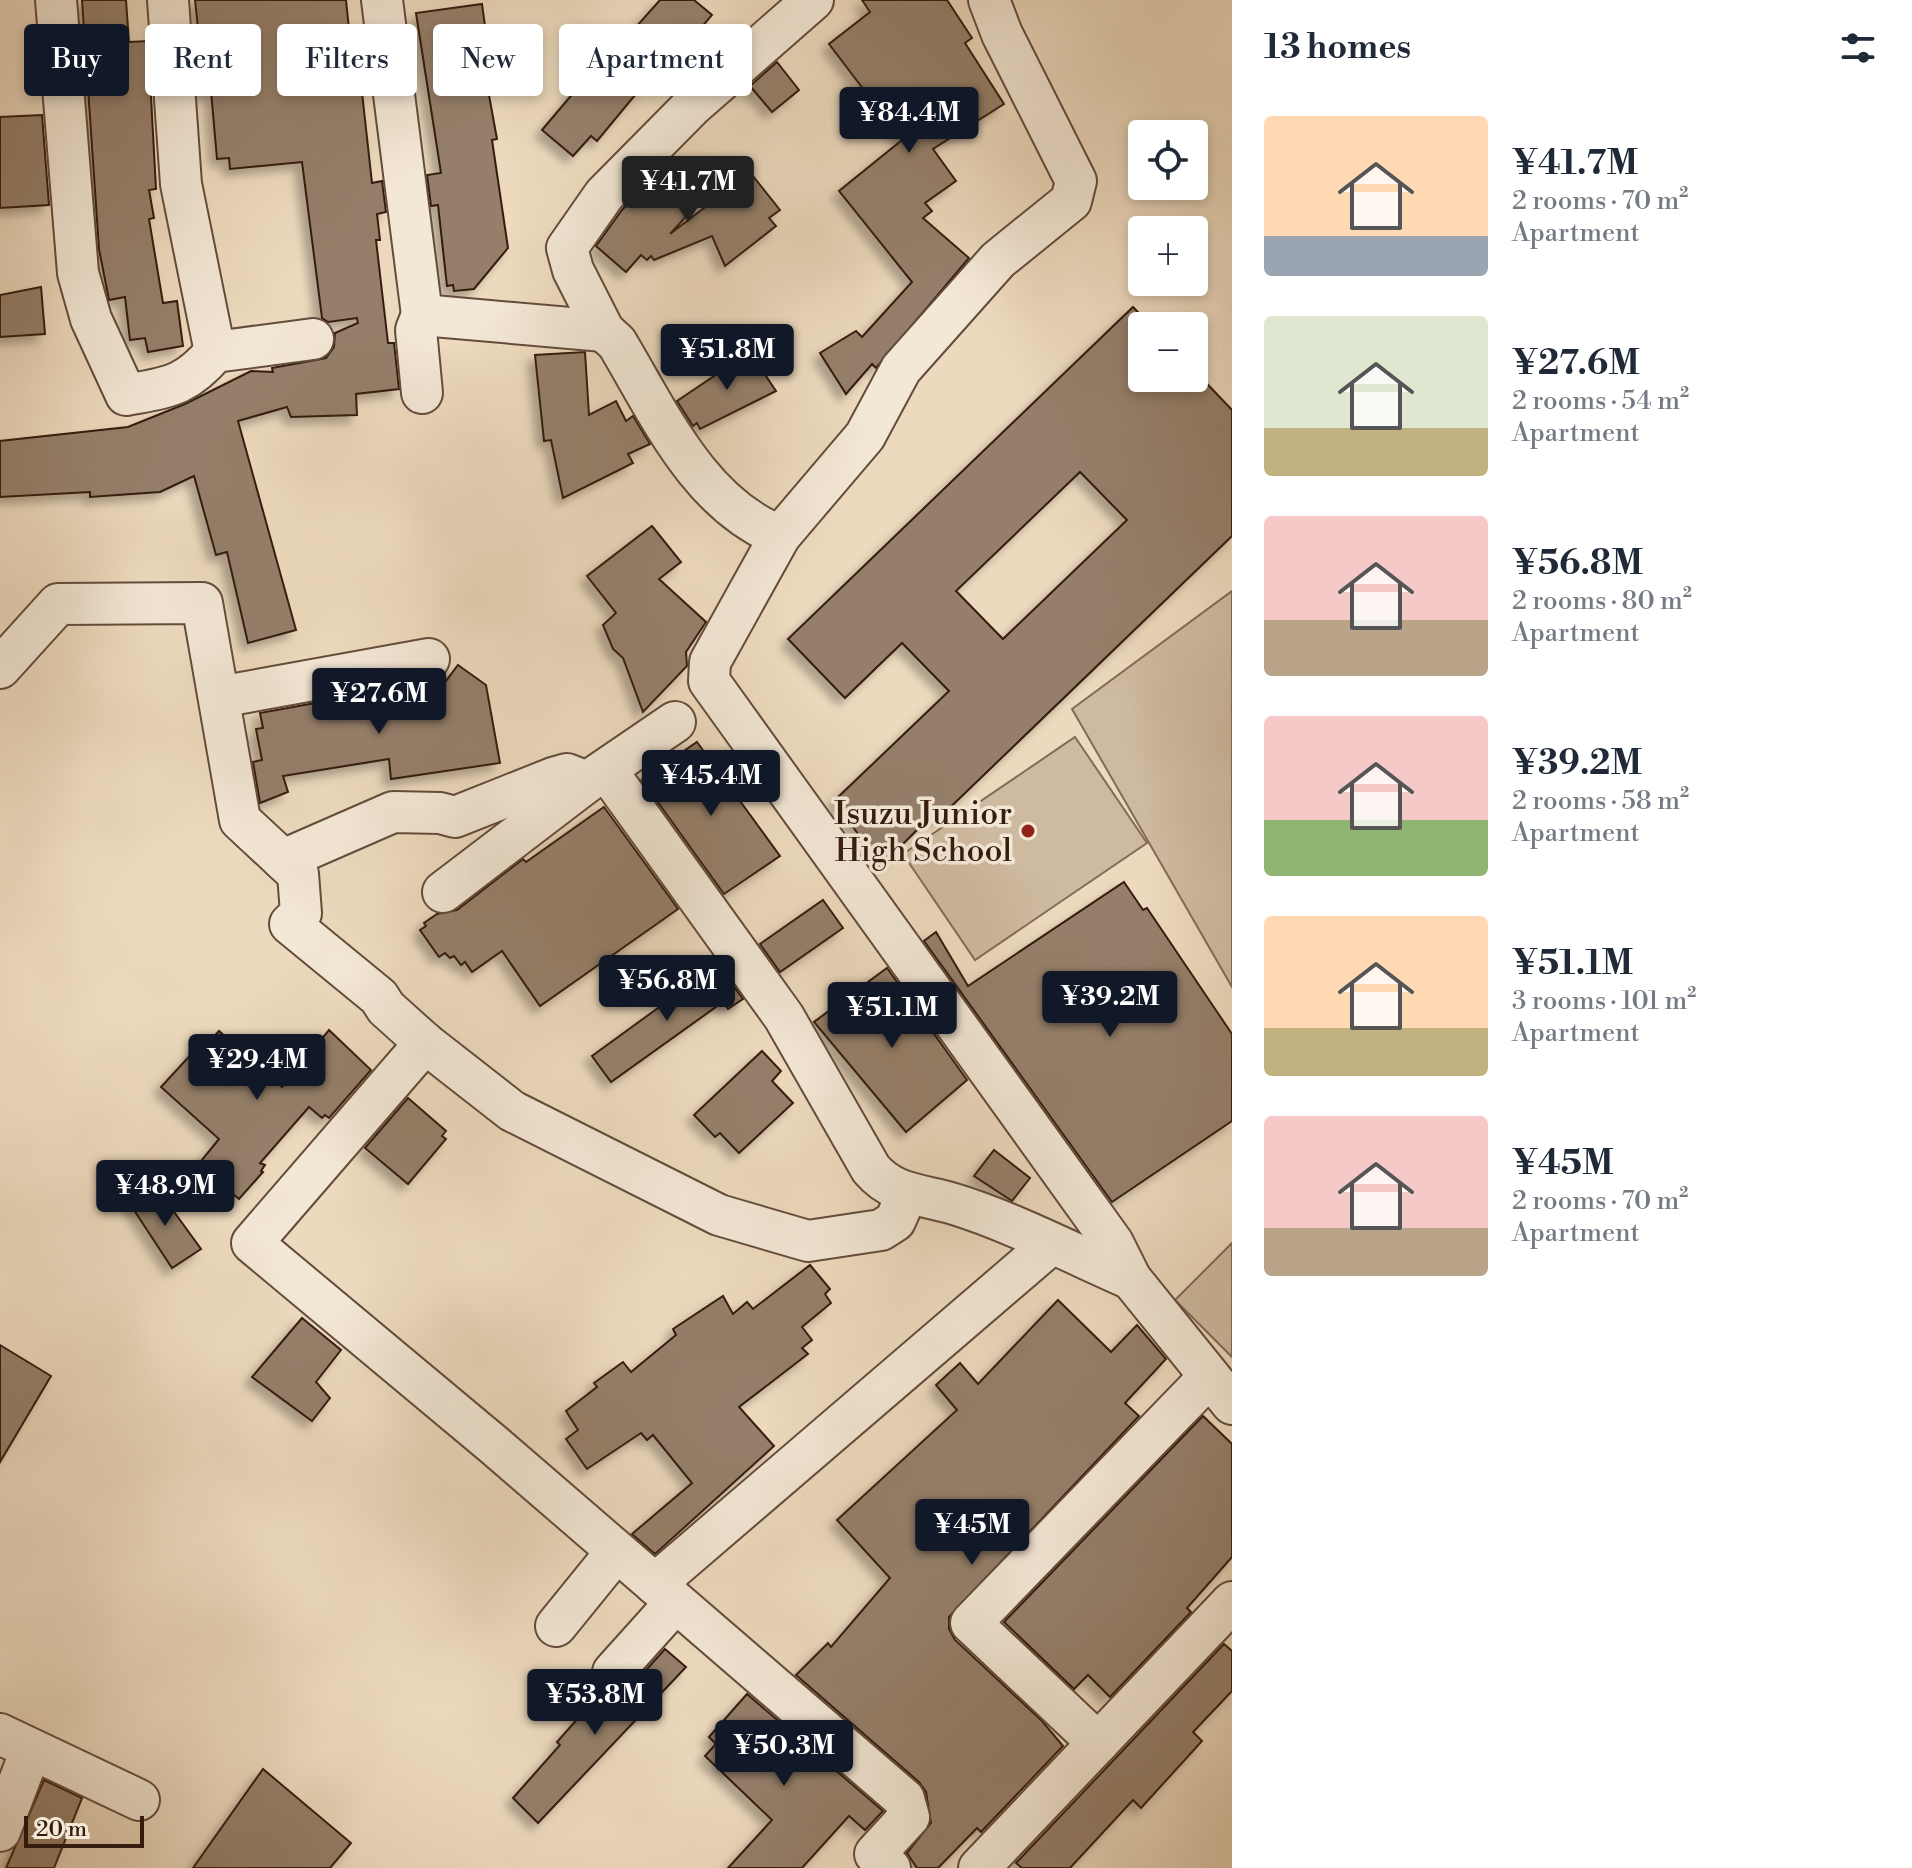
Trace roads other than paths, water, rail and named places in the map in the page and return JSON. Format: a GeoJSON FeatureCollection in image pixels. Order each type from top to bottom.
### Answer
{"type":"FeatureCollection","features":[{"type":"Feature","properties":{"kind":"street"},"geometry":{"type":"LineString","coordinates":[[56,0],[78,273],[97,332],[126,395],[176,386],[201,369],[215,352],[313,339]]}},
{"type":"Feature","properties":{"kind":"street"},"geometry":{"type":"LineString","coordinates":[[168,0],[181,184],[215,352]]}},
{"type":"Feature","properties":{"kind":"street"},"geometry":{"type":"LineString","coordinates":[[382,0],[422,315],[416,330],[422,393]]}},
{"type":"Feature","properties":{"kind":"street"},"geometry":{"type":"LineString","coordinates":[[780,536],[765,530],[737,510],[697,473],[617,343],[604,331],[573,270],[567,248],[604,195],[692,106],[813,0]]}},
{"type":"Feature","properties":{"kind":"street"},"geometry":{"type":"LineString","coordinates":[[989,0],[1002,34],[1076,181],[1076,191],[1071,201],[998,260],[901,369],[865,436],[780,536],[710,662],[709,681],[1113,1243],[1131,1279],[1220,1390],[971,1623],[1098,1743]]}},
{"type":"Feature","properties":{"kind":"street"},"geometry":{"type":"LineString","coordinates":[[422,315],[604,331]]}},
{"type":"Feature","properties":{"kind":"street"},"geometry":{"type":"LineString","coordinates":[[0,668],[58,604],[202,603],[240,820],[298,874],[301,913],[290,924],[379,997],[386,1008],[425,1043],[512,1111],[719,1215],[808,1241],[881,1230],[895,1221],[907,1194]]}},
{"type":"Feature","properties":{"kind":"street"},"geometry":{"type":"LineString","coordinates":[[219,697],[429,659]]}},
{"type":"Feature","properties":{"kind":"street"},"geometry":{"type":"LineString","coordinates":[[443,892],[597,776],[675,722]]}},
{"type":"Feature","properties":{"kind":"street"},"geometry":{"type":"LineString","coordinates":[[283,860],[393,812],[440,813],[455,817],[553,778],[567,774],[597,776],[784,1017],[871,1169],[883,1183],[907,1194],[954,1204],[1131,1279]]}},
{"type":"Feature","properties":{"kind":"street"},"geometry":{"type":"LineString","coordinates":[[425,1043],[252,1243],[494,1445],[904,1799],[909,1817],[875,1854],[890,1868]]}},
{"type":"Feature","properties":{"kind":"street"},"geometry":{"type":"LineString","coordinates":[[613,1672],[665,1594],[1050,1245]]}},
{"type":"Feature","properties":{"kind":"street"},"geometry":{"type":"LineString","coordinates":[[556,1626],[616,1552]]}},
{"type":"Feature","properties":{"kind":"street"},"geometry":{"type":"LineString","coordinates":[[979,1868],[1232,1602]]}},
{"type":"Feature","properties":{"kind":"street"},"geometry":{"type":"LineString","coordinates":[[0,1831],[15,1742],[139,1800]]}},
{"type":"Feature","properties":{"kind":"place","name":"Isuzu Junior High School"},"geometry":{"type":"Point","coordinates":[1028,831]}}]}
